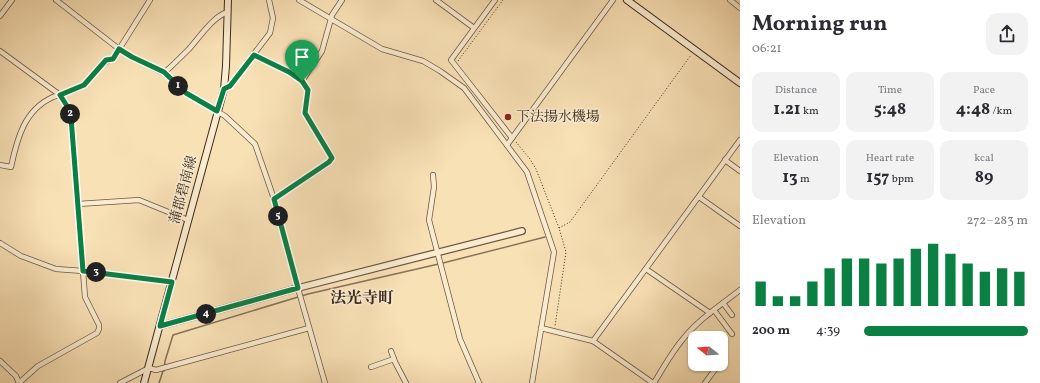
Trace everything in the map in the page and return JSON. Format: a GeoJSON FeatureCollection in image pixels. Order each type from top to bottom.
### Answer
{"type":"FeatureCollection","features":[{"type":"Feature","properties":{"kind":"main road","name":"蒲郡碧南線"},"geometry":{"type":"LineString","coordinates":[[144,383],[224,89],[228,0]]}},
{"type":"Feature","properties":{"kind":"main road"},"geometry":{"type":"LineString","coordinates":[[627,0],[740,83]]}},
{"type":"Feature","properties":{"kind":"street"},"geometry":{"type":"LineString","coordinates":[[0,16],[12,0]]}},
{"type":"Feature","properties":{"kind":"street"},"geometry":{"type":"LineString","coordinates":[[56,0],[119,49],[132,57],[164,72],[186,93],[225,116],[255,144],[274,199],[325,383]]}},
{"type":"Feature","properties":{"kind":"street"},"geometry":{"type":"LineString","coordinates":[[0,165],[12,167],[17,140],[26,120],[34,110],[41,104],[84,85],[106,60],[113,59],[150,0]]}},
{"type":"Feature","properties":{"kind":"street"},"geometry":{"type":"LineString","coordinates":[[224,89],[230,86],[270,33],[273,24],[269,0]]}},
{"type":"Feature","properties":{"kind":"street"},"geometry":{"type":"LineString","coordinates":[[299,0],[382,49],[423,61],[440,70],[464,88],[521,162],[530,177],[541,215],[554,247],[554,258],[532,383]]}},
{"type":"Feature","properties":{"kind":"street"},"geometry":{"type":"LineString","coordinates":[[302,81],[322,51],[332,15],[342,0]]}},
{"type":"Feature","properties":{"kind":"street"},"geometry":{"type":"LineString","coordinates":[[436,0],[474,28]]}},
{"type":"Feature","properties":{"kind":"street"},"geometry":{"type":"LineString","coordinates":[[495,0],[451,60],[512,138]]}},
{"type":"Feature","properties":{"kind":"street"},"geometry":{"type":"LineString","coordinates":[[507,145],[613,0]]}},
{"type":"Feature","properties":{"kind":"street"},"geometry":{"type":"LineString","coordinates":[[730,0],[740,8]]}},
{"type":"Feature","properties":{"kind":"street"},"geometry":{"type":"LineString","coordinates":[[164,72],[190,48],[209,26],[221,15],[228,12]]}},
{"type":"Feature","properties":{"kind":"street"},"geometry":{"type":"LineString","coordinates":[[0,51],[60,95],[67,106],[71,117],[85,297],[99,325],[97,333],[38,366],[19,383],[16,376],[0,361]]}},
{"type":"Feature","properties":{"kind":"street"},"geometry":{"type":"LineString","coordinates":[[254,55],[289,72],[302,81],[308,90],[305,113],[332,158],[329,162],[274,199]]}},
{"type":"Feature","properties":{"kind":"street"},"geometry":{"type":"LineString","coordinates":[[593,340],[740,140]]}},
{"type":"Feature","properties":{"kind":"street"},"geometry":{"type":"LineString","coordinates":[[726,160],[740,171]]}},
{"type":"Feature","properties":{"kind":"street"},"geometry":{"type":"LineString","coordinates":[[433,175],[434,186],[429,220],[460,339],[479,383]]}},
{"type":"Feature","properties":{"kind":"street"},"geometry":{"type":"LineString","coordinates":[[699,197],[740,226]]}},
{"type":"Feature","properties":{"kind":"street"},"geometry":{"type":"LineString","coordinates":[[78,204],[139,200],[188,220]]}},
{"type":"Feature","properties":{"kind":"street"},"geometry":{"type":"LineString","coordinates":[[160,326],[298,288],[522,231]]}},
{"type":"Feature","properties":{"kind":"street"},"geometry":{"type":"LineString","coordinates":[[0,243],[21,256],[56,269],[172,282]]}},
{"type":"Feature","properties":{"kind":"street"},"geometry":{"type":"LineString","coordinates":[[646,269],[712,312],[732,334]]}},
{"type":"Feature","properties":{"kind":"street"},"geometry":{"type":"LineString","coordinates":[[541,328],[593,340],[654,383],[683,339],[700,321],[740,290]]}},
{"type":"Feature","properties":{"kind":"street"},"geometry":{"type":"LineString","coordinates":[[723,303],[732,315]]}},
{"type":"Feature","properties":{"kind":"street"},"geometry":{"type":"LineString","coordinates":[[120,383],[149,368],[156,370],[309,328]]}},
{"type":"Feature","properties":{"kind":"street"},"geometry":{"type":"LineString","coordinates":[[391,351],[406,383]]}},
{"type":"Feature","properties":{"kind":"street"},"geometry":{"type":"LineString","coordinates":[[371,367],[394,359]]}},
{"type":"Feature","properties":{"kind":"street"},"geometry":{"type":"LineString","coordinates":[[705,383],[714,371]]}},
{"type":"Feature","properties":{"kind":"path"},"geometry":{"type":"LineString","coordinates":[[455,65],[503,0]]}},
{"type":"Feature","properties":{"kind":"path"},"geometry":{"type":"LineString","coordinates":[[559,228],[570,222],[695,50]]}},
{"type":"Feature","properties":{"kind":"waterway"},"geometry":{"type":"LineString","coordinates":[[159,383],[164,371],[165,361],[173,335],[308,294],[443,263],[545,237]]}},
{"type":"Feature","properties":{"kind":"place","name":"下法揚水機場"},"geometry":{"type":"Point","coordinates":[508,117]}},
{"type":"Feature","properties":{"kind":"district","name":"法光寺町"},"geometry":{"type":"Point","coordinates":[362,299]}},
{"type":"Feature","properties":{"kind":"route"},"geometry":{"type":"LineString","coordinates":[[119,49],[132,57],[164,72],[186,93],[217,111],[224,89],[230,86],[242,68],[254,55],[289,72],[302,81],[308,90],[305,113],[332,158],[329,162],[274,199],[298,288],[160,326],[172,282],[83,271],[71,117],[67,106],[60,95],[84,85],[106,60],[113,59],[119,49]]}}]}
